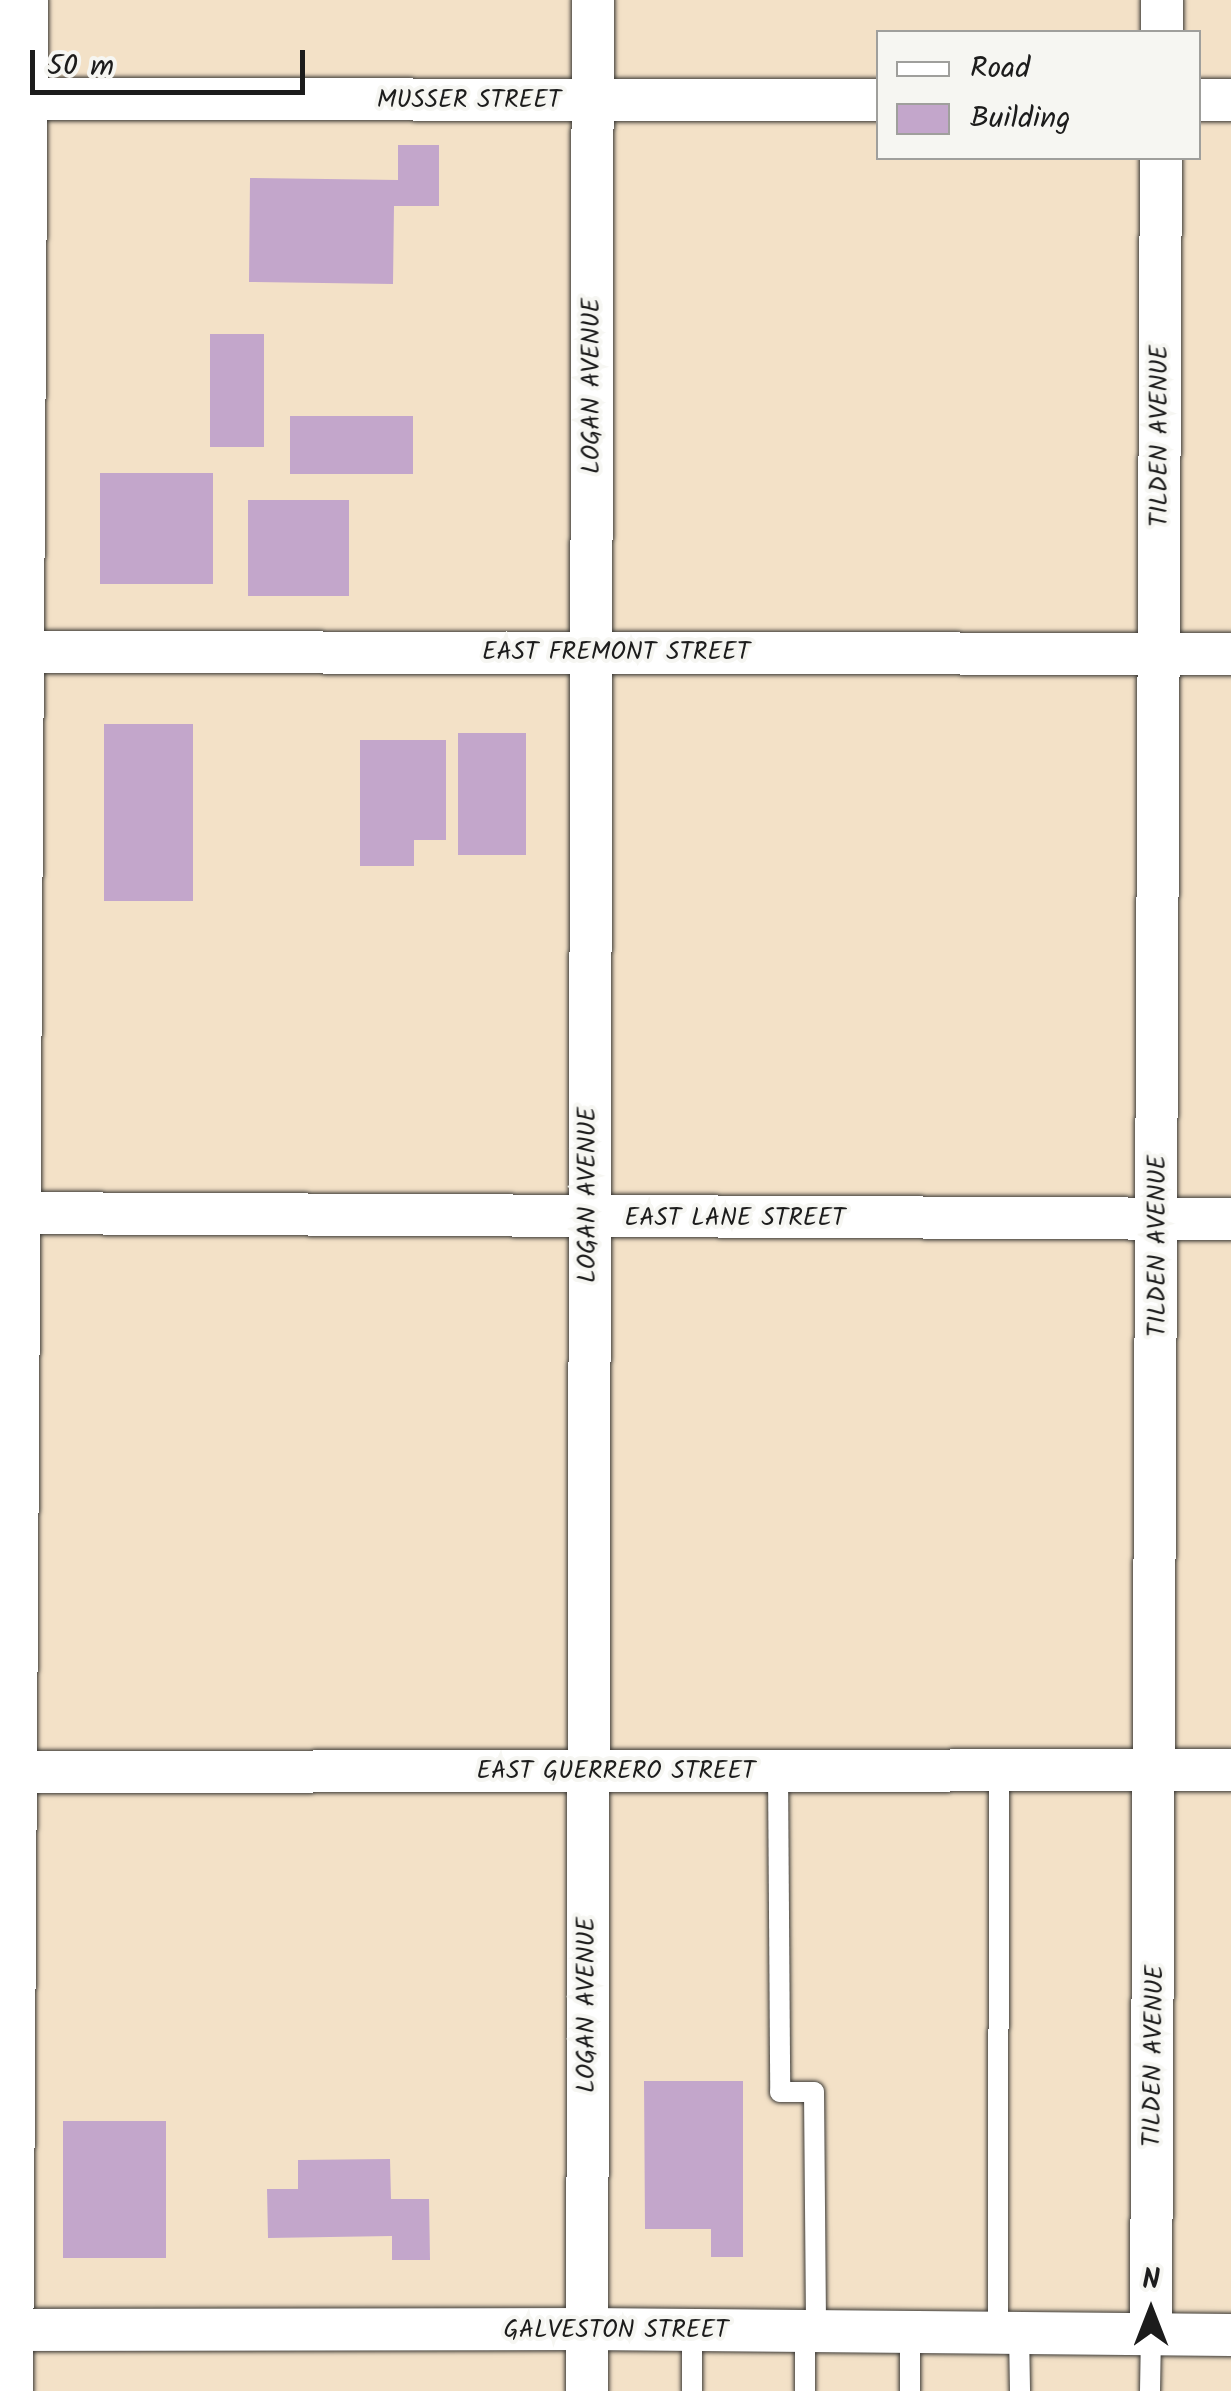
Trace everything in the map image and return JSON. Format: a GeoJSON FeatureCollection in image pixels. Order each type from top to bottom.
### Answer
{"type":"FeatureCollection","features":[{"type":"Feature","properties":{"kind":"street"},"geometry":{"type":"LineString","coordinates":[[8,2391],[4,2330],[10,99],[22,0]]}},
{"type":"Feature","properties":{"kind":"street","name":"LOGAN AVENUE"},"geometry":{"type":"LineString","coordinates":[[587,2391],[593,0]]}},
{"type":"Feature","properties":{"kind":"street"},"geometry":{"type":"LineString","coordinates":[[1162,0],[1162,30]]}},
{"type":"Feature","properties":{"kind":"street","name":"MUSSER STREET"},"geometry":{"type":"LineString","coordinates":[[10,99],[876,100]]}},
{"type":"Feature","properties":{"kind":"street"},"geometry":{"type":"LineString","coordinates":[[1201,100],[1231,100]]}},
{"type":"Feature","properties":{"kind":"street","name":"TILDEN AVENUE"},"geometry":{"type":"LineString","coordinates":[[1151,2334],[1161,160]]}},
{"type":"Feature","properties":{"kind":"street","name":"EAST FREMONT STREET"},"geometry":{"type":"LineString","coordinates":[[8,652],[1231,654]]}},
{"type":"Feature","properties":{"kind":"street","name":"EAST LANE STREET"},"geometry":{"type":"LineString","coordinates":[[6,1213],[1231,1219]]}},
{"type":"Feature","properties":{"kind":"street","name":"EAST GUERRERO STREET"},"geometry":{"type":"LineString","coordinates":[[6,1772],[1231,1770]]}},
{"type":"Feature","properties":{"kind":"street","name":"GALVESTON STREET"},"geometry":{"type":"LineString","coordinates":[[4,2330],[587,2329],[1231,2335]]}},
{"type":"Feature","properties":{"kind":"lane"},"geometry":{"type":"LineString","coordinates":[[999,1770],[1009,2332],[1020,2391]]}},
{"type":"Feature","properties":{"kind":"lane"},"geometry":{"type":"LineString","coordinates":[[778,1771],[780,2092],[814,2092],[811,2331],[805,2391]]}},
{"type":"Feature","properties":{"kind":"lane"},"geometry":{"type":"LineString","coordinates":[[692,2330],[692,2391]]}},
{"type":"Feature","properties":{"kind":"lane"},"geometry":{"type":"LineString","coordinates":[[910,2332],[910,2391]]}},
{"type":"Feature","properties":{"kind":"lane"},"geometry":{"type":"LineString","coordinates":[[1150,2391],[1151,2334]]}},
{"type":"Feature","properties":{"kind":"building"},"geometry":{"type":"Polygon","coordinates":[[[398,145],[439,145],[439,206],[394,206],[393,284],[249,282],[250,178],[398,180],[398,145]]]}},
{"type":"Feature","properties":{"kind":"building"},"geometry":{"type":"Polygon","coordinates":[[[210,334],[264,334],[264,447],[210,447],[210,334]]]}},
{"type":"Feature","properties":{"kind":"building"},"geometry":{"type":"Polygon","coordinates":[[[290,416],[413,416],[413,474],[290,474],[290,416]]]}},
{"type":"Feature","properties":{"kind":"building"},"geometry":{"type":"Polygon","coordinates":[[[100,473],[213,473],[213,584],[100,584],[100,473]]]}},
{"type":"Feature","properties":{"kind":"building"},"geometry":{"type":"Polygon","coordinates":[[[248,500],[349,500],[349,596],[248,596],[248,500]]]}},
{"type":"Feature","properties":{"kind":"building"},"geometry":{"type":"Polygon","coordinates":[[[104,724],[193,724],[193,901],[104,901],[104,724]]]}},
{"type":"Feature","properties":{"kind":"building"},"geometry":{"type":"Polygon","coordinates":[[[458,733],[526,733],[526,855],[458,855],[458,733]]]}},
{"type":"Feature","properties":{"kind":"building"},"geometry":{"type":"Polygon","coordinates":[[[360,740],[446,740],[446,840],[414,840],[414,866],[360,866],[360,740]]]}},
{"type":"Feature","properties":{"kind":"building"},"geometry":{"type":"Polygon","coordinates":[[[644,2081],[743,2081],[743,2257],[711,2257],[711,2229],[645,2229],[644,2081]]]}},
{"type":"Feature","properties":{"kind":"building"},"geometry":{"type":"Polygon","coordinates":[[[63,2121],[166,2121],[166,2258],[63,2258],[63,2121]]]}},
{"type":"Feature","properties":{"kind":"building"},"geometry":{"type":"Polygon","coordinates":[[[390,2159],[391,2199],[429,2199],[430,2260],[392,2260],[392,2236],[268,2238],[267,2189],[298,2189],[298,2160],[390,2159]]]}}]}
